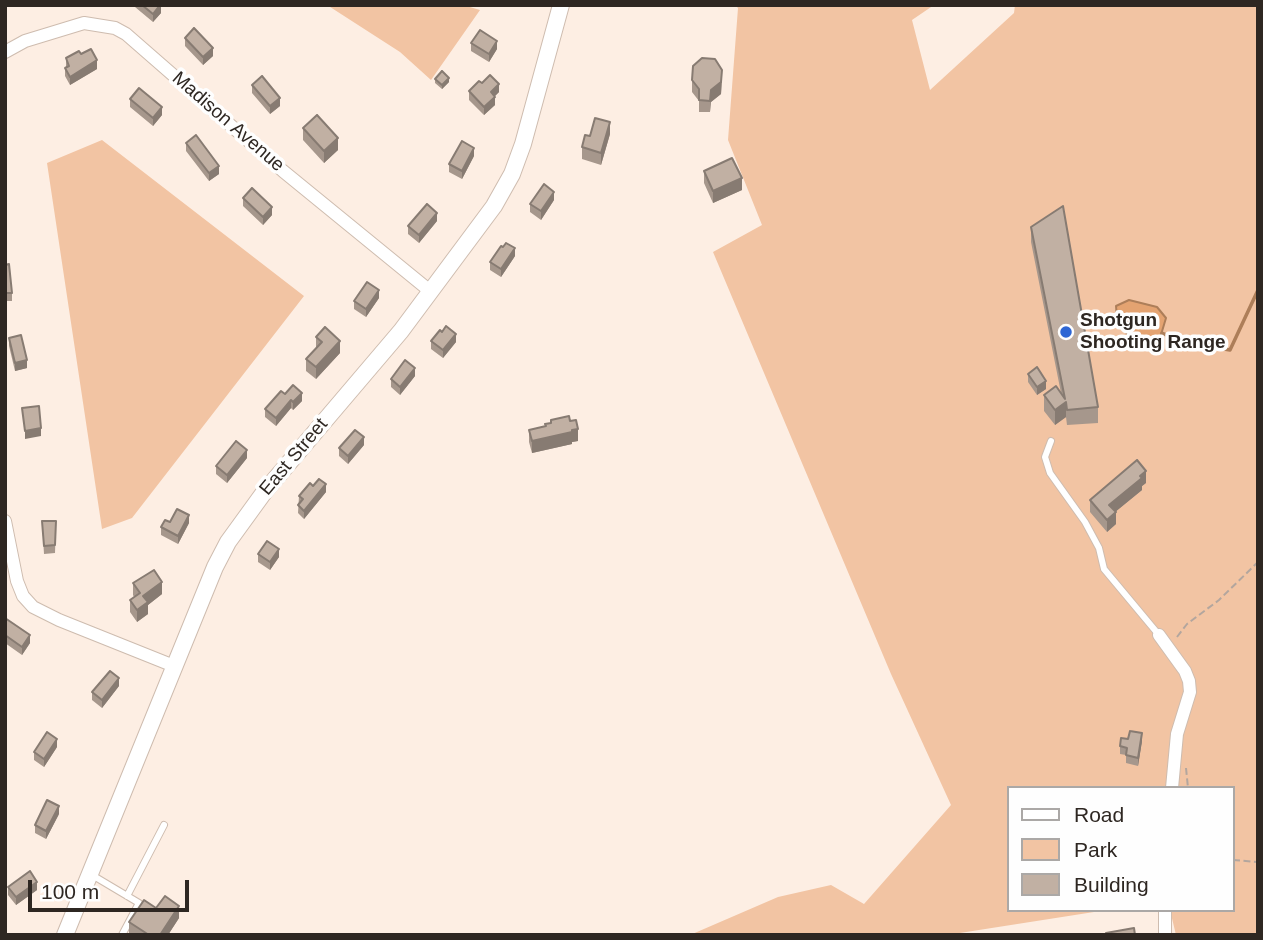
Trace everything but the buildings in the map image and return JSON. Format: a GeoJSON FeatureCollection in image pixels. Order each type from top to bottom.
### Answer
{"type":"FeatureCollection","features":[{"type":"Feature","properties":{"kind":"street","name":"East Street"},"geometry":{"type":"LineString","coordinates":[[65,935],[215,567],[228,542],[265,491],[401,331],[477,231],[512,174],[525,139],[561,5]]}},
{"type":"Feature","properties":{"kind":"street","name":"Madison Avenue"},"geometry":{"type":"LineString","coordinates":[[5,52],[25,41],[83,23],[116,28],[429,291]]}},
{"type":"Feature","properties":{"kind":"street"},"geometry":{"type":"LineString","coordinates":[[5,522],[16,580],[23,596],[33,607],[59,621],[174,666]]}},
{"type":"Feature","properties":{"kind":"street"},"geometry":{"type":"LineString","coordinates":[[1159,635],[1185,671],[1190,692],[1178,727],[1172,786]]}},
{"type":"Feature","properties":{"kind":"street"},"geometry":{"type":"LineString","coordinates":[[1165,912],[1165,935]]}},
{"type":"Feature","properties":{"kind":"lane"},"geometry":{"type":"LineString","coordinates":[[1051,441],[1045,457],[1050,473],[1085,522],[1099,548],[1104,569],[1159,635]]}},
{"type":"Feature","properties":{"kind":"lane"},"geometry":{"type":"LineString","coordinates":[[127,896],[164,825]]}},
{"type":"Feature","properties":{"kind":"lane"},"geometry":{"type":"LineString","coordinates":[[91,874],[139,903],[122,935]]}},
{"type":"Feature","properties":{"kind":"path"},"geometry":{"type":"LineString","coordinates":[[1169,647],[1187,624],[1219,600],[1258,562]]}},
{"type":"Feature","properties":{"kind":"path"},"geometry":{"type":"LineString","coordinates":[[1235,860],[1258,862]]}},
{"type":"Feature","properties":{"kind":"green space"},"geometry":{"type":"Polygon","coordinates":[[[327,5],[463,5],[480,10],[431,80],[400,52],[327,5]]]}},
{"type":"Feature","properties":{"kind":"green space"},"geometry":{"type":"Polygon","coordinates":[[[735,5],[934,5],[912,20],[930,90],[1014,13],[1015,5],[1258,5],[1258,935],[1176,935],[1170,912],[1235,912],[1235,786],[1007,786],[1007,912],[1094,912],[947,935],[690,935],[778,897],[831,885],[864,904],[951,805],[891,674],[713,252],[762,225],[728,140],[738,8],[735,5]]]}},
{"type":"Feature","properties":{"kind":"green space"},"geometry":{"type":"Polygon","coordinates":[[[102,140],[304,296],[132,518],[102,529],[47,163],[102,140]]]}},
{"type":"Feature","properties":{"kind":"shaded area"},"geometry":{"type":"Polygon","coordinates":[[[1129,300],[1157,307],[1166,318],[1160,338],[1148,346],[1130,339],[1117,318],[1116,306],[1129,300]]]}},
{"type":"Feature","properties":{"kind":"waterway"},"geometry":{"type":"LineString","coordinates":[[1162,333],[1182,342],[1230,350],[1258,290]]}},
{"type":"Feature","properties":{"kind":"place","name":"Shotgun Shooting Range"},"geometry":{"type":"Point","coordinates":[1066,332]}}]}
